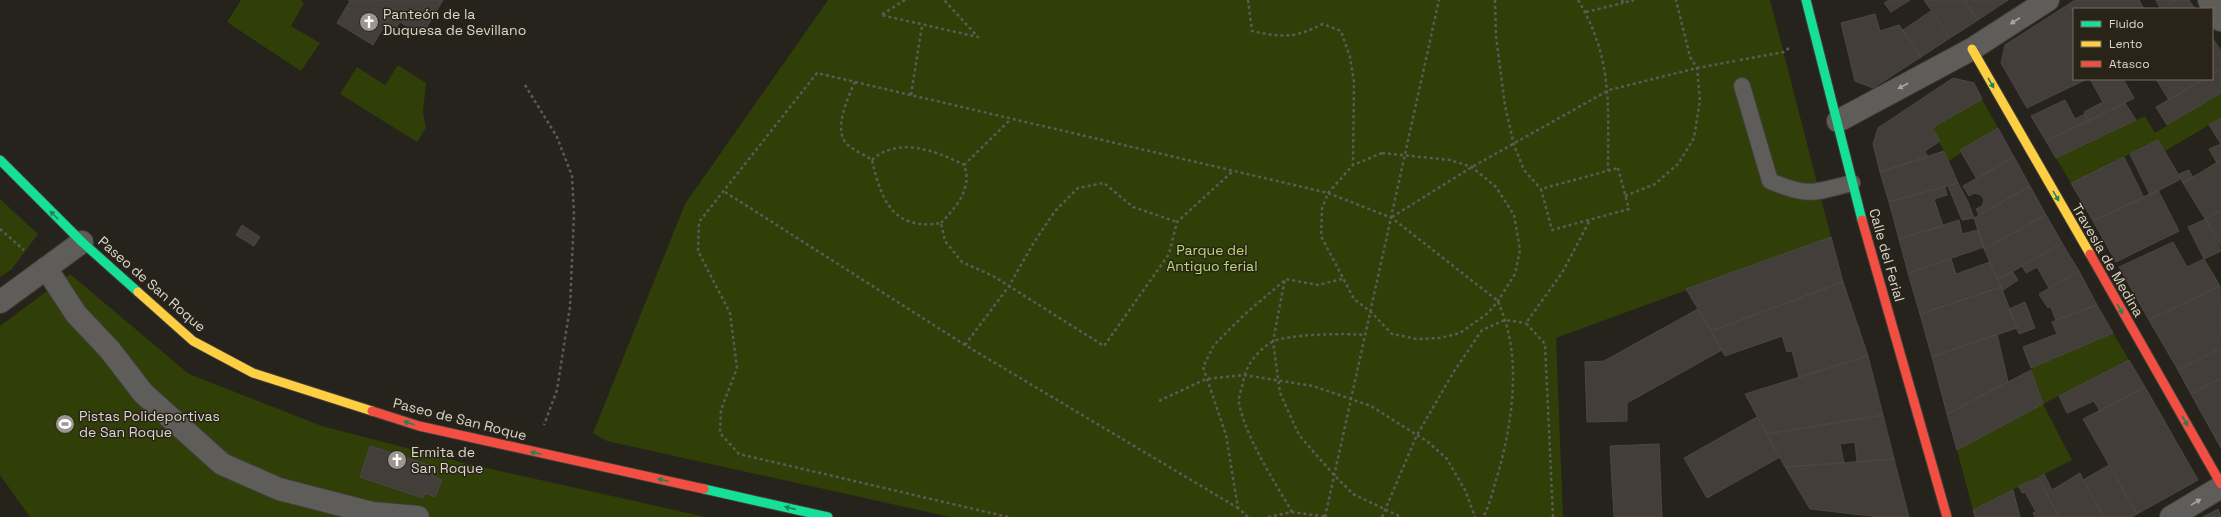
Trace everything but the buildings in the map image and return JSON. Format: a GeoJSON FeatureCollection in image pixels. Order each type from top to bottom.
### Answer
{"type":"FeatureCollection","features":[{"type":"Feature","properties":{"kind":"street","name":"Calle del Ferial"},"geometry":{"type":"LineString","coordinates":[[1806,0],[1838,122],[1852,183],[1947,517]]}},
{"type":"Feature","properties":{"kind":"street"},"geometry":{"type":"LineString","coordinates":[[1838,122],[1972,49],[2048,0]]}},
{"type":"Feature","properties":{"kind":"street"},"geometry":{"type":"LineString","coordinates":[[2209,0],[2221,20]]}},
{"type":"Feature","properties":{"kind":"street","name":"Travesía de Medina"},"geometry":{"type":"LineString","coordinates":[[1972,49],[2221,486]]}},
{"type":"Feature","properties":{"kind":"street","name":"Paseo de San Roque"},"geometry":{"type":"LineString","coordinates":[[0,160],[82,242],[193,341],[253,373],[419,426],[828,517]]}},
{"type":"Feature","properties":{"kind":"street"},"geometry":{"type":"LineString","coordinates":[[0,302],[82,242]]}},
{"type":"Feature","properties":{"kind":"street"},"geometry":{"type":"LineString","coordinates":[[46,268],[76,314],[110,350],[144,393],[222,464],[279,489],[372,513],[418,517]]}},
{"type":"Feature","properties":{"kind":"street"},"geometry":{"type":"LineString","coordinates":[[2171,517],[2221,486]]}},
{"type":"Feature","properties":{"kind":"lane"},"geometry":{"type":"LineString","coordinates":[[1742,86],[1770,181],[1791,190],[1810,193],[1852,183]]}},
{"type":"Feature","properties":{"kind":"path"},"geometry":{"type":"LineString","coordinates":[[905,0],[880,15],[922,26],[978,37],[944,0]]}},
{"type":"Feature","properties":{"kind":"path"},"geometry":{"type":"LineString","coordinates":[[1248,0],[1252,31],[1279,37],[1301,34],[1323,24],[1341,31],[1350,57],[1354,82],[1353,165]]}},
{"type":"Feature","properties":{"kind":"path"},"geometry":{"type":"LineString","coordinates":[[1268,517],[1292,512],[1326,517],[1439,0]]}},
{"type":"Feature","properties":{"kind":"path"},"geometry":{"type":"LineString","coordinates":[[1495,0],[1496,36],[1504,99],[1514,144],[1524,170],[1541,189],[1552,230],[1629,209],[1618,168],[1541,189]]}},
{"type":"Feature","properties":{"kind":"path"},"geometry":{"type":"LineString","coordinates":[[1578,0],[1586,12],[1600,47],[1609,90],[1608,171]]}},
{"type":"Feature","properties":{"kind":"path"},"geometry":{"type":"LineString","coordinates":[[1586,12],[1634,0]]}},
{"type":"Feature","properties":{"kind":"path"},"geometry":{"type":"LineString","coordinates":[[1625,196],[1655,184],[1678,164],[1694,138],[1700,100],[1697,68],[1690,57],[1676,0]]}},
{"type":"Feature","properties":{"kind":"path"},"geometry":{"type":"LineString","coordinates":[[911,95],[922,26]]}},
{"type":"Feature","properties":{"kind":"path"},"geometry":{"type":"LineString","coordinates":[[1392,218],[1472,167],[1609,90],[1697,68],[1784,52],[1814,31]]}},
{"type":"Feature","properties":{"kind":"path"},"geometry":{"type":"LineString","coordinates":[[1008,517],[739,454],[720,433],[721,410],[737,368],[730,313],[698,251],[699,222],[817,73],[1328,193],[1392,218],[1498,301],[1505,320],[1510,337],[1513,380],[1509,434],[1499,470],[1483,517]]}},
{"type":"Feature","properties":{"kind":"path"},"geometry":{"type":"LineString","coordinates":[[855,82],[848,96],[840,128],[847,144],[872,160],[876,177],[885,201],[899,218],[926,226],[941,223],[958,205],[965,190],[967,173],[964,165],[934,152],[912,148],[893,149],[879,154],[872,160]]}},
{"type":"Feature","properties":{"kind":"path"},"geometry":{"type":"LineString","coordinates":[[525,85],[559,143],[572,176],[574,214],[570,307],[557,390],[534,452]]}},
{"type":"Feature","properties":{"kind":"path"},"geometry":{"type":"LineString","coordinates":[[964,165],[1011,118]]}},
{"type":"Feature","properties":{"kind":"path"},"geometry":{"type":"LineString","coordinates":[[1382,153],[1406,155],[1450,160],[1472,167],[1496,187],[1514,215],[1520,250],[1515,274],[1498,301],[1488,312],[1460,333],[1440,338],[1417,339],[1392,334],[1371,312],[1354,299],[1342,279],[1321,236],[1322,209],[1328,193],[1353,165],[1382,153]]}},
{"type":"Feature","properties":{"kind":"path"},"geometry":{"type":"LineString","coordinates":[[941,223],[945,241],[962,262],[993,276],[1104,346],[1169,254],[1177,222],[1233,171]]}},
{"type":"Feature","properties":{"kind":"path"},"geometry":{"type":"LineString","coordinates":[[965,345],[1009,286],[1033,244],[1055,212],[1078,188],[1104,183],[1134,207],[1177,222]]}},
{"type":"Feature","properties":{"kind":"path"},"geometry":{"type":"LineString","coordinates":[[724,192],[965,345],[1238,508],[1248,517]]}},
{"type":"Feature","properties":{"kind":"path"},"geometry":{"type":"LineString","coordinates":[[1526,322],[1562,272],[1590,220]]}},
{"type":"Feature","properties":{"kind":"path"},"geometry":{"type":"LineString","coordinates":[[0,233],[7,236]]}},
{"type":"Feature","properties":{"kind":"path"},"geometry":{"type":"LineString","coordinates":[[1285,279],[1318,285],[1342,279]]}},
{"type":"Feature","properties":{"kind":"path"},"geometry":{"type":"LineString","coordinates":[[1238,508],[1226,435],[1203,367],[1214,346],[1245,314],[1285,279]]}},
{"type":"Feature","properties":{"kind":"path"},"geometry":{"type":"LineString","coordinates":[[1285,279],[1273,341],[1280,393],[1299,435],[1353,494],[1401,517]]}},
{"type":"Feature","properties":{"kind":"path"},"geometry":{"type":"LineString","coordinates":[[1382,517],[1417,435],[1453,373],[1482,330],[1505,320],[1526,322],[1545,344],[1553,517]]}},
{"type":"Feature","properties":{"kind":"path"},"geometry":{"type":"LineString","coordinates":[[1292,512],[1265,465],[1248,427],[1239,402],[1244,374],[1250,360],[1273,341],[1312,335],[1346,333],[1365,335]]}},
{"type":"Feature","properties":{"kind":"path"},"geometry":{"type":"LineString","coordinates":[[1159,401],[1206,379],[1244,374],[1313,386],[1371,406],[1417,435],[1447,459],[1465,490],[1475,517]]}},
{"type":"Feature","properties":{"kind":"green space"},"geometry":{"type":"Polygon","coordinates":[[[241,0],[300,0],[304,3],[291,26],[320,43],[301,71],[227,22],[241,0]]]}},
{"type":"Feature","properties":{"kind":"green space","name":"Parque del Antiguo ferial"},"geometry":{"type":"Polygon","coordinates":[[[828,0],[1770,0],[1831,237],[1556,338],[1563,517],[950,517],[607,441],[593,433],[685,204],[828,0]]]}},
{"type":"Feature","properties":{"kind":"green space"},"geometry":{"type":"Polygon","coordinates":[[[398,65],[426,83],[423,112],[426,128],[417,142],[340,94],[357,67],[385,85],[398,65]]]}},
{"type":"Feature","properties":{"kind":"green space"},"geometry":{"type":"Polygon","coordinates":[[[2221,93],[2221,118],[2165,151],[2158,140],[2071,183],[2056,158],[2145,116],[2155,133],[2221,93]]]}},
{"type":"Feature","properties":{"kind":"green space"},"geometry":{"type":"Polygon","coordinates":[[[1982,99],[1998,128],[1960,150],[1961,153],[1949,161],[1932,128],[1982,99]]]}},
{"type":"Feature","properties":{"kind":"green space"},"geometry":{"type":"Polygon","coordinates":[[[0,199],[38,234],[12,269],[0,277],[0,199]]]}},
{"type":"Feature","properties":{"kind":"green space"},"geometry":{"type":"Polygon","coordinates":[[[70,274],[189,374],[322,426],[464,463],[706,517],[30,517],[0,475],[0,326],[70,274]]]}},
{"type":"Feature","properties":{"kind":"green space"},"geometry":{"type":"Polygon","coordinates":[[[2113,333],[2129,360],[2043,404],[2031,368],[2113,333]]]}},
{"type":"Feature","properties":{"kind":"green space"},"geometry":{"type":"Polygon","coordinates":[[[2043,404],[2072,460],[1973,510],[1957,450],[2043,404]]]}},
{"type":"Feature","properties":{"kind":"traffic: fast"},"geometry":{"type":"LineString","coordinates":[[1806,0],[1862,220]]}},
{"type":"Feature","properties":{"kind":"traffic: fast"},"geometry":{"type":"LineString","coordinates":[[0,160],[82,242],[138,292]]}},
{"type":"Feature","properties":{"kind":"traffic: fast"},"geometry":{"type":"LineString","coordinates":[[704,489],[828,517]]}},
{"type":"Feature","properties":{"kind":"traffic: slow"},"geometry":{"type":"LineString","coordinates":[[1972,49],[2090,254]]}},
{"type":"Feature","properties":{"kind":"traffic: slow"},"geometry":{"type":"LineString","coordinates":[[138,292],[193,341],[253,373],[372,411]]}},
{"type":"Feature","properties":{"kind":"traffic: jam"},"geometry":{"type":"LineString","coordinates":[[1862,220],[1947,517]]}},
{"type":"Feature","properties":{"kind":"traffic: jam"},"geometry":{"type":"LineString","coordinates":[[2090,254],[2221,484]]}},
{"type":"Feature","properties":{"kind":"traffic: jam"},"geometry":{"type":"LineString","coordinates":[[372,411],[419,426],[704,489]]}},
{"type":"Feature","properties":{"kind":"place","name":"Panteón de la Duquesa de Sevillano"},"geometry":{"type":"Point","coordinates":[369,22]}},
{"type":"Feature","properties":{"kind":"place","name":"Pistas Polideportivas de San Roque"},"geometry":{"type":"Point","coordinates":[65,424]}},
{"type":"Feature","properties":{"kind":"place","name":"Ermita de San Roque"},"geometry":{"type":"Point","coordinates":[397,460]}}]}
